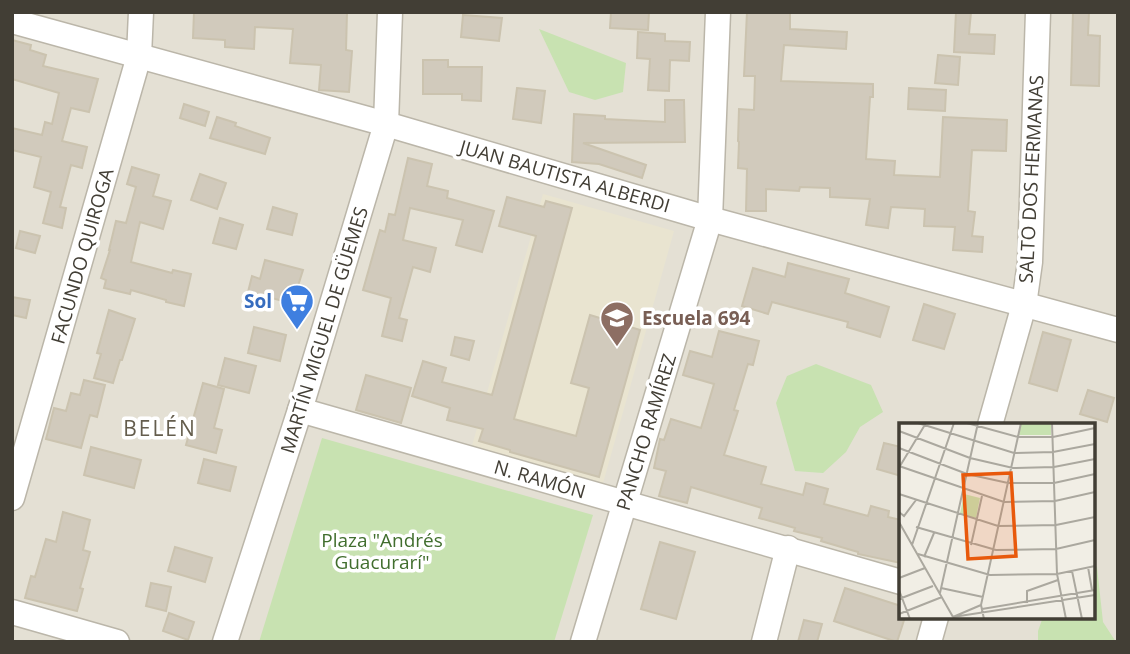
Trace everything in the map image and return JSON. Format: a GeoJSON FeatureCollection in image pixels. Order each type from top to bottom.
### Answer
{"type":"FeatureCollection","features":[{"type":"Feature","properties":{"kind":"street","name":"FACUNDO QUIROGA"},"geometry":{"type":"LineString","coordinates":[[12,498],[139,56],[141,12]]}},
{"type":"Feature","properties":{"kind":"street","name":"MARTÍN MIGUEL DE GÜEMES"},"geometry":{"type":"LineString","coordinates":[[225,642],[300,410],[386,124],[390,12]]}},
{"type":"Feature","properties":{"kind":"street","name":"PANCHO RAMÍREZ"},"geometry":{"type":"LineString","coordinates":[[583,642],[710,219],[718,12]]}},
{"type":"Feature","properties":{"kind":"street","name":"SALTO DOS HERMANAS"},"geometry":{"type":"LineString","coordinates":[[991,423],[1024,305],[1030,261],[1038,12]]}},
{"type":"Feature","properties":{"kind":"street","name":"JUAN BAUTISTA ALBERDI"},"geometry":{"type":"LineString","coordinates":[[12,22],[386,124],[710,219],[1118,330]]}},
{"type":"Feature","properties":{"kind":"street","name":"N. RAMÓN"},"geometry":{"type":"LineString","coordinates":[[300,410],[899,581]]}},
{"type":"Feature","properties":{"kind":"street"},"geometry":{"type":"LineString","coordinates":[[764,642],[788,548]]}},
{"type":"Feature","properties":{"kind":"street"},"geometry":{"type":"LineString","coordinates":[[12,612],[117,642]]}},
{"type":"Feature","properties":{"kind":"street"},"geometry":{"type":"LineString","coordinates":[[929,642],[935,619]]}},
{"type":"Feature","properties":{"kind":"shaded area"},"geometry":{"type":"Polygon","coordinates":[[[12,12],[1118,12],[1118,642],[12,642],[12,12]]]}},
{"type":"Feature","properties":{"kind":"shaded area"},"geometry":{"type":"Polygon","coordinates":[[[543,194],[674,231],[603,483],[472,446],[543,194]]]}},
{"type":"Feature","properties":{"kind":"green space"},"geometry":{"type":"Polygon","coordinates":[[[539,29],[626,63],[623,92],[595,100],[569,92],[539,29]]]}},
{"type":"Feature","properties":{"kind":"green space"},"geometry":{"type":"Polygon","coordinates":[[[816,364],[871,385],[883,412],[860,427],[846,452],[823,473],[795,471],[776,403],[787,376],[816,364]]]}},
{"type":"Feature","properties":{"kind":"green space","name":"Plaza \"Andrés Guacurarí\""},"geometry":{"type":"Polygon","coordinates":[[[322,438],[593,515],[554,642],[259,642],[322,438]]]}},
{"type":"Feature","properties":{"kind":"green space"},"geometry":{"type":"Polygon","coordinates":[[[1095,565],[1103,622],[1116,642],[1038,642],[1042,619],[1095,619],[1095,565]]]}},
{"type":"Feature","properties":{"kind":"building"},"geometry":{"type":"Polygon","coordinates":[[[194,12],[347,12],[346,50],[352,51],[349,92],[319,90],[321,65],[290,63],[293,29],[255,27],[254,49],[225,47],[225,40],[193,38],[194,12]]]}},
{"type":"Feature","properties":{"kind":"building"},"geometry":{"type":"Polygon","coordinates":[[[611,12],[649,12],[648,30],[610,28],[611,12]]]}},
{"type":"Feature","properties":{"kind":"building"},"geometry":{"type":"Polygon","coordinates":[[[747,12],[790,12],[790,29],[847,32],[846,49],[784,45],[781,81],[873,84],[866,159],[895,161],[894,175],[940,177],[943,117],[1007,120],[1006,151],[972,150],[968,211],[975,212],[972,236],[983,237],[982,252],[953,250],[955,227],[924,226],[925,209],[891,207],[888,228],[866,225],[870,199],[830,197],[830,188],[800,187],[799,191],[766,189],[766,211],[746,211],[747,169],[738,168],[738,141],[739,109],[754,110],[755,76],[744,76],[747,12]]]}},
{"type":"Feature","properties":{"kind":"building"},"geometry":{"type":"Polygon","coordinates":[[[956,12],[971,12],[969,34],[995,35],[994,54],[954,52],[956,12]]]}},
{"type":"Feature","properties":{"kind":"building"},"geometry":{"type":"Polygon","coordinates":[[[1073,12],[1089,12],[1088,35],[1100,36],[1099,86],[1071,85],[1073,12]]]}},
{"type":"Feature","properties":{"kind":"building"},"geometry":{"type":"Polygon","coordinates":[[[463,15],[502,18],[499,41],[461,37],[463,15]]]}},
{"type":"Feature","properties":{"kind":"building"},"geometry":{"type":"Polygon","coordinates":[[[638,32],[665,34],[665,41],[690,42],[689,61],[670,60],[669,91],[648,90],[650,59],[637,58],[638,32]]]}},
{"type":"Feature","properties":{"kind":"building"},"geometry":{"type":"Polygon","coordinates":[[[12,40],[31,45],[30,50],[46,55],[43,66],[98,79],[89,112],[71,108],[62,141],[87,147],[82,168],[71,165],[60,207],[66,208],[62,228],[43,223],[51,192],[34,187],[41,157],[12,150],[12,128],[42,135],[45,122],[52,124],[59,93],[12,79],[12,40]]]}},
{"type":"Feature","properties":{"kind":"building"},"geometry":{"type":"Polygon","coordinates":[[[938,55],[960,57],[958,85],[935,83],[938,55]]]}},
{"type":"Feature","properties":{"kind":"building"},"geometry":{"type":"Polygon","coordinates":[[[423,60],[448,60],[448,67],[482,67],[481,101],[462,100],[462,94],[423,94],[423,60]]]}},
{"type":"Feature","properties":{"kind":"building"},"geometry":{"type":"Polygon","coordinates":[[[517,88],[545,91],[541,123],[513,119],[517,88]]]}},
{"type":"Feature","properties":{"kind":"building"},"geometry":{"type":"Polygon","coordinates":[[[909,88],[946,90],[945,111],[908,109],[909,88]]]}},
{"type":"Feature","properties":{"kind":"building"},"geometry":{"type":"Polygon","coordinates":[[[665,100],[684,100],[685,142],[583,143],[646,165],[642,178],[599,164],[572,162],[574,114],[605,116],[605,119],[665,122],[665,100]]]}},
{"type":"Feature","properties":{"kind":"building"},"geometry":{"type":"Polygon","coordinates":[[[184,104],[209,112],[205,126],[180,118],[184,104]]]}},
{"type":"Feature","properties":{"kind":"building"},"geometry":{"type":"Polygon","coordinates":[[[217,117],[270,138],[265,154],[210,138],[217,117]]]}},
{"type":"Feature","properties":{"kind":"building"},"geometry":{"type":"Polygon","coordinates":[[[408,158],[432,164],[427,186],[448,191],[447,198],[494,211],[482,252],[456,245],[463,220],[410,208],[403,240],[436,248],[430,272],[413,267],[399,318],[407,320],[402,341],[382,336],[391,298],[363,290],[380,230],[385,232],[389,214],[395,215],[408,158]]]}},
{"type":"Feature","properties":{"kind":"building"},"geometry":{"type":"Polygon","coordinates":[[[132,167],[159,175],[153,196],[171,201],[163,229],[140,222],[131,262],[172,273],[173,270],[191,274],[184,306],[131,290],[130,294],[104,288],[106,280],[101,278],[116,221],[126,223],[136,187],[127,184],[132,167]]]}},
{"type":"Feature","properties":{"kind":"building"},"geometry":{"type":"Polygon","coordinates":[[[200,174],[226,183],[217,209],[191,200],[200,174]]]}},
{"type":"Feature","properties":{"kind":"building"},"geometry":{"type":"Polygon","coordinates":[[[507,197],[544,207],[546,201],[572,208],[514,419],[576,436],[589,388],[571,383],[590,315],[640,330],[599,477],[479,441],[483,429],[447,420],[450,408],[412,396],[423,361],[446,368],[442,382],[492,395],[536,236],[499,226],[507,197]]]}},
{"type":"Feature","properties":{"kind":"building"},"geometry":{"type":"Polygon","coordinates":[[[273,207],[297,214],[292,235],[267,229],[273,207]]]}},
{"type":"Feature","properties":{"kind":"building"},"geometry":{"type":"Polygon","coordinates":[[[220,218],[243,225],[236,249],[213,243],[220,218]]]}},
{"type":"Feature","properties":{"kind":"building"},"geometry":{"type":"Polygon","coordinates":[[[20,231],[40,236],[35,253],[16,248],[20,231]]]}},
{"type":"Feature","properties":{"kind":"building"},"geometry":{"type":"Polygon","coordinates":[[[265,260],[303,270],[297,289],[291,287],[287,302],[248,292],[252,276],[260,279],[265,260]]]}},
{"type":"Feature","properties":{"kind":"building"},"geometry":{"type":"Polygon","coordinates":[[[788,263],[849,279],[845,293],[889,307],[880,337],[847,327],[848,322],[772,302],[768,314],[742,306],[753,268],[785,277],[788,263]]]}},
{"type":"Feature","properties":{"kind":"building"},"geometry":{"type":"Polygon","coordinates":[[[12,297],[30,300],[26,318],[12,315],[12,297]]]}},
{"type":"Feature","properties":{"kind":"building"},"geometry":{"type":"Polygon","coordinates":[[[924,304],[955,314],[944,349],[913,340],[924,304]]]}},
{"type":"Feature","properties":{"kind":"building"},"geometry":{"type":"Polygon","coordinates":[[[109,310],[135,319],[113,383],[94,378],[101,354],[97,353],[109,310]]]}},
{"type":"Feature","properties":{"kind":"building"},"geometry":{"type":"Polygon","coordinates":[[[254,327],[286,335],[280,361],[248,353],[254,327]]]}},
{"type":"Feature","properties":{"kind":"building"},"geometry":{"type":"Polygon","coordinates":[[[719,331],[759,341],[753,365],[748,364],[734,410],[738,411],[724,455],[766,467],[761,484],[803,495],[806,483],[828,489],[824,504],[868,516],[871,506],[889,511],[888,517],[899,520],[899,563],[858,554],[821,541],[822,538],[759,518],[762,508],[691,487],[687,503],[659,496],[666,471],[654,468],[660,439],[664,440],[671,419],[701,428],[714,384],[683,375],[690,351],[712,357],[719,331]]]}},
{"type":"Feature","properties":{"kind":"building"},"geometry":{"type":"Polygon","coordinates":[[[1043,332],[1071,340],[1057,391],[1029,383],[1043,332]]]}},
{"type":"Feature","properties":{"kind":"building"},"geometry":{"type":"Polygon","coordinates":[[[455,337],[474,341],[469,360],[451,355],[455,337]]]}},
{"type":"Feature","properties":{"kind":"building"},"geometry":{"type":"Polygon","coordinates":[[[225,358],[256,366],[249,393],[218,385],[225,358]]]}},
{"type":"Feature","properties":{"kind":"building"},"geometry":{"type":"Polygon","coordinates":[[[366,375],[411,388],[401,423],[356,410],[366,375]]]}},
{"type":"Feature","properties":{"kind":"building"},"geometry":{"type":"Polygon","coordinates":[[[84,380],[105,385],[97,417],[90,415],[81,448],[46,439],[54,408],[66,411],[71,393],[80,395],[84,380]]]}},
{"type":"Feature","properties":{"kind":"building"},"geometry":{"type":"Polygon","coordinates":[[[203,383],[224,389],[214,428],[222,430],[216,453],[186,445],[203,383]]]}},
{"type":"Feature","properties":{"kind":"building"},"geometry":{"type":"Polygon","coordinates":[[[1088,390],[1114,398],[1107,422],[1080,414],[1088,390]]]}},
{"type":"Feature","properties":{"kind":"building"},"geometry":{"type":"Polygon","coordinates":[[[884,443],[899,447],[899,475],[877,469],[884,443]]]}},
{"type":"Feature","properties":{"kind":"building"},"geometry":{"type":"Polygon","coordinates":[[[91,447],[141,460],[134,488],[84,475],[91,447]]]}},
{"type":"Feature","properties":{"kind":"building"},"geometry":{"type":"Polygon","coordinates":[[[204,459],[236,467],[230,491],[198,483],[204,459]]]}},
{"type":"Feature","properties":{"kind":"building"},"geometry":{"type":"Polygon","coordinates":[[[63,512],[90,520],[83,550],[90,552],[77,611],[25,598],[31,576],[35,577],[46,539],[56,542],[63,512]]]}},
{"type":"Feature","properties":{"kind":"building"},"geometry":{"type":"Polygon","coordinates":[[[660,542],[695,552],[676,619],[641,609],[660,542]]]}},
{"type":"Feature","properties":{"kind":"building"},"geometry":{"type":"Polygon","coordinates":[[[175,547],[212,558],[205,582],[168,571],[175,547]]]}},
{"type":"Feature","properties":{"kind":"building"},"geometry":{"type":"Polygon","coordinates":[[[151,583],[171,587],[166,611],[146,606],[151,583]]]}},
{"type":"Feature","properties":{"kind":"building"},"geometry":{"type":"Polygon","coordinates":[[[845,588],[899,605],[899,619],[904,619],[897,642],[834,621],[845,588]]]}},
{"type":"Feature","properties":{"kind":"building"},"geometry":{"type":"Polygon","coordinates":[[[169,613],[194,622],[188,640],[163,631],[169,613]]]}},
{"type":"Feature","properties":{"kind":"building"},"geometry":{"type":"Polygon","coordinates":[[[804,620],[822,624],[817,642],[798,642],[804,620]]]}},
{"type":"Feature","properties":{"kind":"place","name":"Sol"},"geometry":{"type":"Point","coordinates":[297,331]}},
{"type":"Feature","properties":{"kind":"place","name":"Escuela 694"},"geometry":{"type":"Point","coordinates":[617,348]}},
{"type":"Feature","properties":{"kind":"district","name":"BELÉN"},"geometry":{"type":"Point","coordinates":[160,429]}}]}
